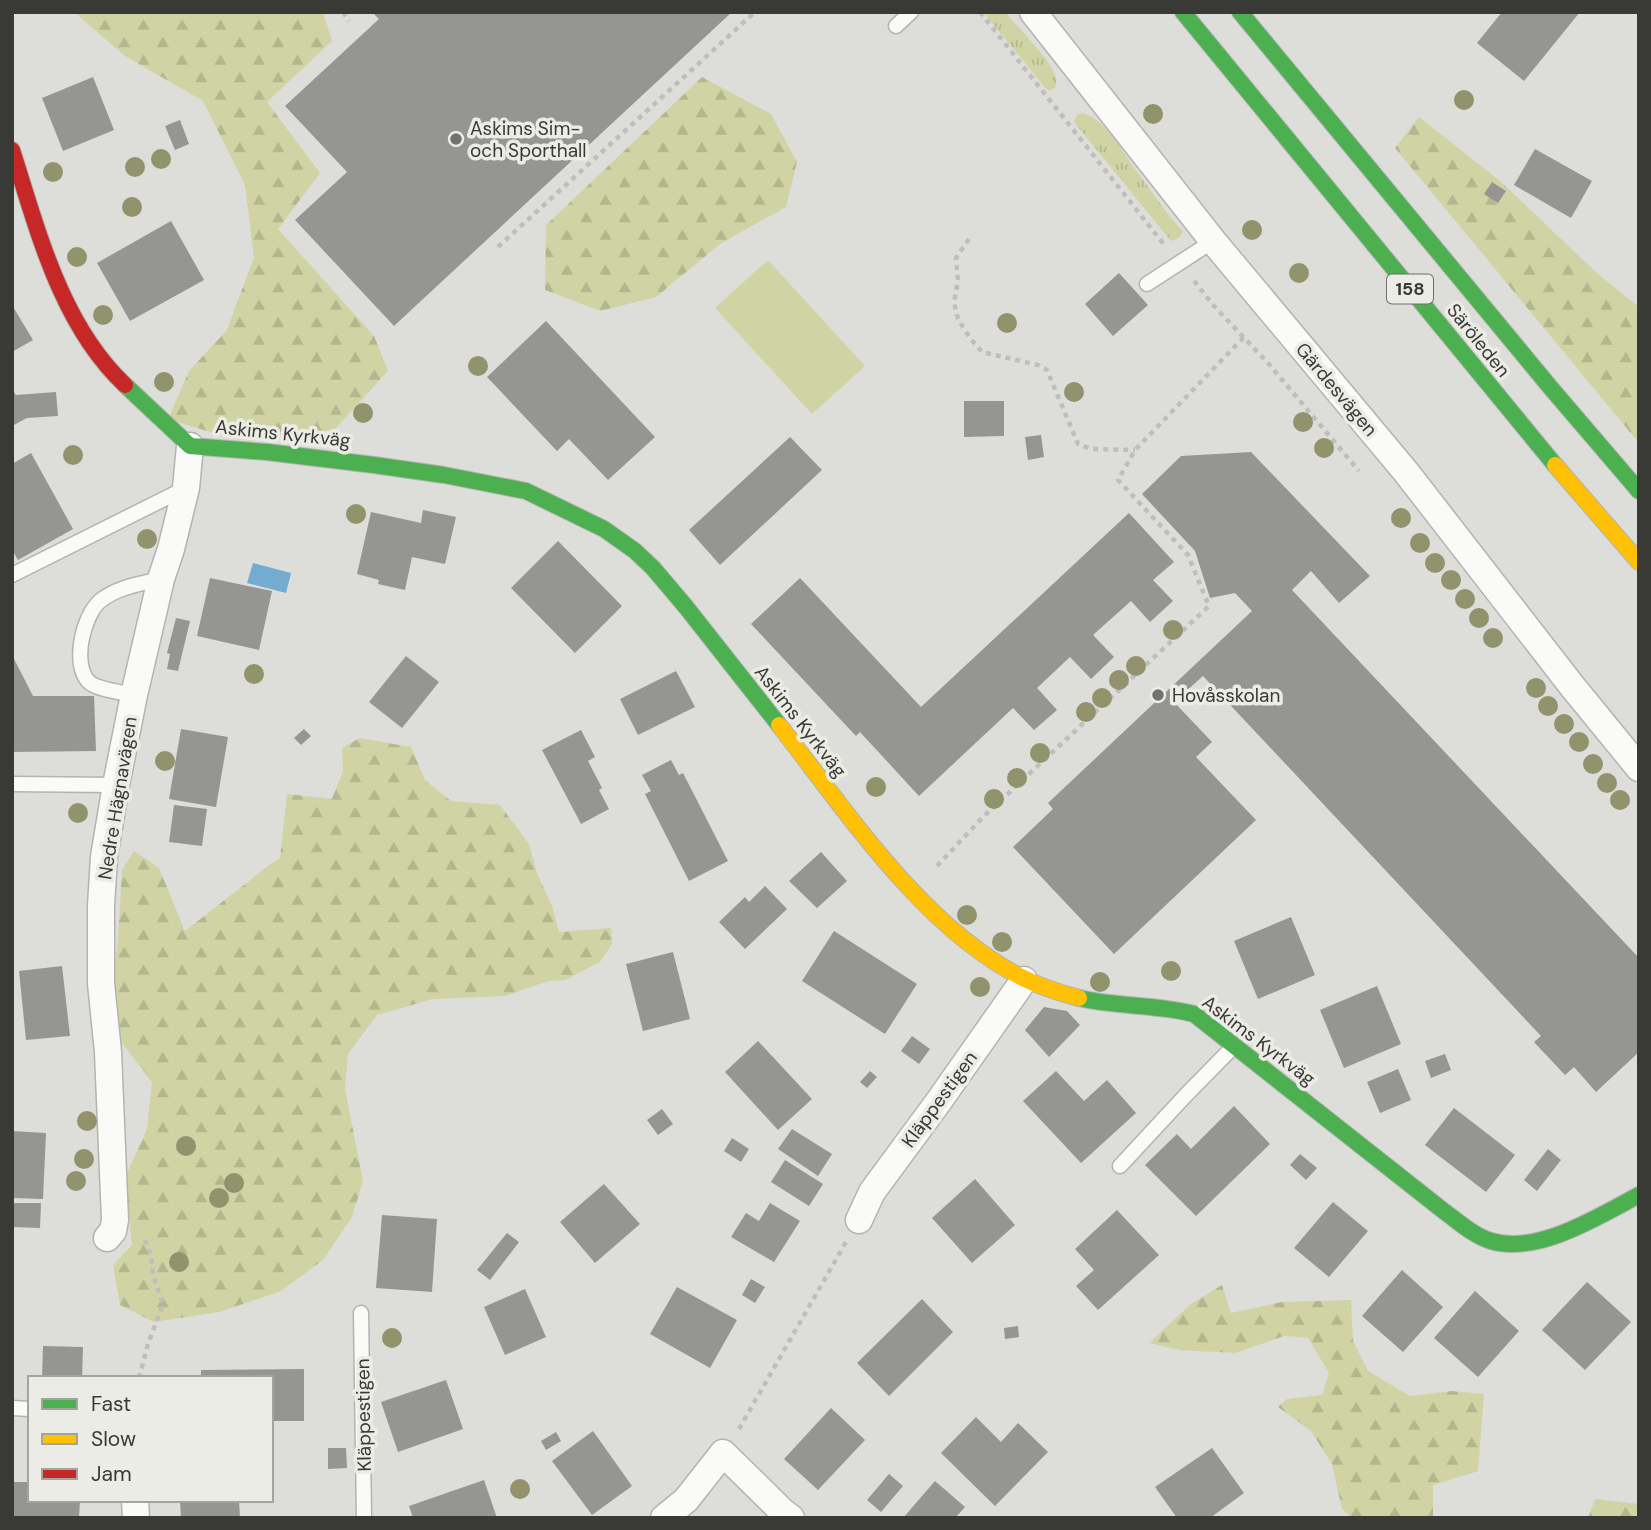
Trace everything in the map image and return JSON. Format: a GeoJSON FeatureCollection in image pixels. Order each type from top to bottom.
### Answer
{"type":"FeatureCollection","features":[{"type":"Feature","properties":{"kind":"street","name":"Gärdesvägen"},"geometry":{"type":"LineString","coordinates":[[1033,12],[1213,241],[1406,472],[1639,768]]}},
{"type":"Feature","properties":{"kind":"street","name":"Säröleden"},"geometry":{"type":"LineString","coordinates":[[1183,12],[1524,429],[1639,562]]}},
{"type":"Feature","properties":{"kind":"street","name":"Säröleden"},"geometry":{"type":"LineString","coordinates":[[1240,12],[1639,491]]}},
{"type":"Feature","properties":{"kind":"street","name":"Askims Kyrkväg"},"geometry":{"type":"LineString","coordinates":[[12,150],[27,218],[74,316],[111,372],[190,446],[267,452],[444,475],[526,491],[570,512],[604,530],[635,551],[653,568],[912,892],[988,957],[1024,980],[1081,999],[1176,1008],[1194,1014],[1445,1212],[1492,1241],[1520,1244],[1548,1238],[1638,1196]]}},
{"type":"Feature","properties":{"kind":"street","name":"Nedre Hägnavägen"},"geometry":{"type":"LineString","coordinates":[[111,1229],[108,1052],[102,983],[101,906],[104,857],[134,695],[161,579],[187,488],[190,446]]}},
{"type":"Feature","properties":{"kind":"street","name":"Kläppestigen"},"geometry":{"type":"LineString","coordinates":[[859,1220],[872,1192],[1024,980]]}},
{"type":"Feature","properties":{"kind":"street"},"geometry":{"type":"LineString","coordinates":[[664,1518],[686,1500],[723,1453],[792,1518]]}},
{"type":"Feature","properties":{"kind":"lane"},"geometry":{"type":"LineString","coordinates":[[896,26],[911,12]]}},
{"type":"Feature","properties":{"kind":"lane"},"geometry":{"type":"LineString","coordinates":[[1147,284],[1213,241]]}},
{"type":"Feature","properties":{"kind":"lane"},"geometry":{"type":"LineString","coordinates":[[12,575],[187,488]]}},
{"type":"Feature","properties":{"kind":"lane"},"geometry":{"type":"LineString","coordinates":[[134,695],[97,687],[89,682],[80,660],[85,625],[99,602],[111,594],[126,587],[161,579]]}},
{"type":"Feature","properties":{"kind":"lane"},"geometry":{"type":"LineString","coordinates":[[12,784],[116,785]]}},
{"type":"Feature","properties":{"kind":"lane"},"geometry":{"type":"LineString","coordinates":[[1120,1166],[1235,1045]]}},
{"type":"Feature","properties":{"kind":"lane","name":"Kläppestigen"},"geometry":{"type":"LineString","coordinates":[[360,1312],[364,1518]]}},
{"type":"Feature","properties":{"kind":"path"},"geometry":{"type":"LineString","coordinates":[[343,12],[349,21]]}},
{"type":"Feature","properties":{"kind":"path"},"geometry":{"type":"LineString","coordinates":[[498,247],[755,12]]}},
{"type":"Feature","properties":{"kind":"path"},"geometry":{"type":"LineString","coordinates":[[980,12],[1214,306],[1268,363],[1359,471]]}},
{"type":"Feature","properties":{"kind":"path"},"geometry":{"type":"LineString","coordinates":[[969,239],[956,258],[958,280],[954,303],[958,319],[970,338],[982,352],[1038,365],[1047,370],[1078,444],[1091,449],[1135,450]]}},
{"type":"Feature","properties":{"kind":"path"},"geometry":{"type":"LineString","coordinates":[[912,892],[984,816],[1209,606],[1188,555],[1118,480],[1135,450],[1244,337]]}},
{"type":"Feature","properties":{"kind":"path"},"geometry":{"type":"LineString","coordinates":[[723,1453],[859,1220]]}},
{"type":"Feature","properties":{"kind":"path"},"geometry":{"type":"LineString","coordinates":[[111,1229],[137,1232],[146,1242],[163,1304],[140,1376]]}},
{"type":"Feature","properties":{"kind":"green space"},"geometry":{"type":"Polygon","coordinates":[[[74,12],[323,12],[332,41],[267,102],[320,173],[278,229],[374,336],[388,371],[335,429],[268,442],[233,439],[168,419],[189,371],[227,330],[254,257],[245,185],[203,101],[125,56],[74,12]]]}},
{"type":"Feature","properties":{"kind":"green space"},"geometry":{"type":"Polygon","coordinates":[[[983,12],[1005,12],[1049,63],[1056,78],[1055,88],[1048,91],[983,12]]]}},
{"type":"Feature","properties":{"kind":"green space"},"geometry":{"type":"Polygon","coordinates":[[[702,77],[771,114],[797,162],[786,207],[720,244],[656,297],[600,311],[545,290],[546,225],[702,77]]]}},
{"type":"Feature","properties":{"kind":"green space"},"geometry":{"type":"Polygon","coordinates":[[[1083,113],[1098,122],[1111,135],[1183,232],[1179,238],[1171,241],[1074,122],[1077,115],[1083,113]]]}},
{"type":"Feature","properties":{"kind":"green space"},"geometry":{"type":"Polygon","coordinates":[[[1419,117],[1500,181],[1598,274],[1639,307],[1639,443],[1395,148],[1419,117]]]}},
{"type":"Feature","properties":{"kind":"green space"},"geometry":{"type":"Polygon","coordinates":[[[768,260],[865,366],[812,414],[715,308],[768,260]]]}},
{"type":"Feature","properties":{"kind":"green space"},"geometry":{"type":"Polygon","coordinates":[[[360,738],[411,747],[425,780],[451,801],[500,805],[529,844],[559,932],[611,928],[612,944],[600,962],[565,980],[548,981],[505,996],[433,999],[377,1015],[348,1054],[345,1089],[363,1181],[352,1217],[323,1260],[281,1291],[219,1312],[154,1322],[120,1305],[113,1265],[132,1245],[125,1178],[147,1129],[152,1082],[119,1039],[111,1000],[122,870],[134,851],[159,868],[185,931],[280,858],[287,794],[332,799],[343,771],[342,748],[360,738]]]}},
{"type":"Feature","properties":{"kind":"green space"},"geometry":{"type":"Polygon","coordinates":[[[1222,1285],[1231,1313],[1282,1302],[1351,1300],[1353,1341],[1368,1371],[1410,1396],[1451,1391],[1484,1394],[1478,1471],[1433,1485],[1433,1518],[1353,1518],[1342,1509],[1332,1464],[1311,1431],[1278,1407],[1287,1399],[1322,1395],[1329,1373],[1308,1338],[1284,1336],[1236,1353],[1179,1350],[1149,1343],[1191,1304],[1222,1285]]]}},
{"type":"Feature","properties":{"kind":"green space"},"geometry":{"type":"Polygon","coordinates":[[[1595,1499],[1639,1504],[1639,1518],[1588,1518],[1595,1499]]]}},
{"type":"Feature","properties":{"kind":"water"},"geometry":{"type":"Polygon","coordinates":[[[253,563],[291,573],[286,593],[247,583],[253,563]]]}},
{"type":"Feature","properties":{"kind":"building","name":"Askims Sim- och Sporthall"},"geometry":{"type":"Polygon","coordinates":[[[372,12],[732,12],[394,326],[295,220],[347,172],[285,106],[379,19],[372,12]]]}},
{"type":"Feature","properties":{"kind":"building"},"geometry":{"type":"Polygon","coordinates":[[[1502,12],[1580,12],[1524,81],[1477,43],[1502,12]]]}},
{"type":"Feature","properties":{"kind":"building"},"geometry":{"type":"Polygon","coordinates":[[[93,77],[114,130],[63,151],[42,98],[93,77]]]}},
{"type":"Feature","properties":{"kind":"building"},"geometry":{"type":"Polygon","coordinates":[[[180,120],[189,144],[175,150],[165,126],[180,120]]]}},
{"type":"Feature","properties":{"kind":"building"},"geometry":{"type":"Polygon","coordinates":[[[1535,149],[1592,181],[1571,218],[1514,185],[1535,149]]]}},
{"type":"Feature","properties":{"kind":"building"},"geometry":{"type":"Polygon","coordinates":[[[1492,182],[1506,191],[1498,203],[1484,194],[1492,182]]]}},
{"type":"Feature","properties":{"kind":"building"},"geometry":{"type":"Polygon","coordinates":[[[171,221],[204,280],[130,321],[97,263],[171,221]]]}},
{"type":"Feature","properties":{"kind":"building"},"geometry":{"type":"Polygon","coordinates":[[[1119,273],[1148,305],[1113,336],[1085,304],[1119,273]]]}},
{"type":"Feature","properties":{"kind":"building"},"geometry":{"type":"Polygon","coordinates":[[[12,305],[33,340],[12,352],[12,305]]]}},
{"type":"Feature","properties":{"kind":"building"},"geometry":{"type":"Polygon","coordinates":[[[546,321],[655,437],[608,480],[569,439],[557,451],[487,377],[546,321]]]}},
{"type":"Feature","properties":{"kind":"building"},"geometry":{"type":"Polygon","coordinates":[[[12,389],[16,395],[56,392],[58,416],[27,418],[12,426],[12,389]]]}},
{"type":"Feature","properties":{"kind":"building"},"geometry":{"type":"Polygon","coordinates":[[[964,401],[1004,401],[1004,436],[964,437],[964,401]]]}},
{"type":"Feature","properties":{"kind":"building"},"geometry":{"type":"Polygon","coordinates":[[[1041,435],[1044,457],[1028,460],[1025,437],[1041,435]]]}},
{"type":"Feature","properties":{"kind":"building"},"geometry":{"type":"Polygon","coordinates":[[[790,437],[822,470],[720,565],[689,530],[790,437]]]}},
{"type":"Feature","properties":{"kind":"building"},"geometry":{"type":"Polygon","coordinates":[[[1251,452],[1370,576],[1339,603],[1311,571],[1292,590],[1639,958],[1639,1052],[1596,1092],[1574,1067],[1565,1075],[1534,1042],[1541,1036],[1203,676],[1174,702],[1212,742],[1196,757],[1256,820],[1114,954],[1013,847],[1053,809],[1048,803],[1252,611],[1235,593],[1210,598],[1195,551],[1142,494],[1181,456],[1251,452]]]}},
{"type":"Feature","properties":{"kind":"building"},"geometry":{"type":"Polygon","coordinates":[[[31,453],[73,529],[18,560],[12,550],[12,464],[31,453]]]}},
{"type":"Feature","properties":{"kind":"building"},"geometry":{"type":"Polygon","coordinates":[[[423,510],[456,517],[445,564],[412,557],[405,590],[378,584],[379,580],[357,574],[371,512],[421,523],[423,510]]]}},
{"type":"Feature","properties":{"kind":"building"},"geometry":{"type":"Polygon","coordinates":[[[1129,513],[1174,562],[1153,580],[1173,601],[1150,622],[1131,601],[1093,635],[1114,657],[1091,679],[1070,657],[1037,688],[1057,710],[1034,730],[1013,708],[919,796],[860,732],[856,736],[751,624],[800,578],[921,707],[1129,513]]]}},
{"type":"Feature","properties":{"kind":"building"},"geometry":{"type":"Polygon","coordinates":[[[558,541],[622,606],[575,653],[511,588],[558,541]]]}},
{"type":"Feature","properties":{"kind":"building"},"geometry":{"type":"Polygon","coordinates":[[[210,578],[272,591],[259,650],[197,636],[210,578]]]}},
{"type":"Feature","properties":{"kind":"building"},"geometry":{"type":"Polygon","coordinates":[[[176,618],[190,621],[178,671],[167,669],[170,654],[167,653],[176,618]]]}},
{"type":"Feature","properties":{"kind":"building"},"geometry":{"type":"Polygon","coordinates":[[[12,655],[33,696],[94,696],[96,751],[12,752],[12,655]]]}},
{"type":"Feature","properties":{"kind":"building"},"geometry":{"type":"Polygon","coordinates":[[[406,656],[439,682],[402,728],[369,702],[406,656]]]}},
{"type":"Feature","properties":{"kind":"building"},"geometry":{"type":"Polygon","coordinates":[[[676,671],[695,707],[638,735],[620,699],[676,671]]]}},
{"type":"Feature","properties":{"kind":"building"},"geometry":{"type":"Polygon","coordinates":[[[181,729],[228,737],[216,807],[169,799],[181,729]]]}},
{"type":"Feature","properties":{"kind":"building"},"geometry":{"type":"Polygon","coordinates":[[[304,729],[311,736],[301,745],[294,738],[304,729]]]}},
{"type":"Feature","properties":{"kind":"building"},"geometry":{"type":"Polygon","coordinates":[[[581,730],[595,757],[588,761],[609,809],[581,824],[542,750],[581,730]]]}},
{"type":"Feature","properties":{"kind":"building"},"geometry":{"type":"Polygon","coordinates":[[[671,760],[679,775],[683,773],[728,861],[689,881],[645,794],[651,791],[642,775],[671,760]]]}},
{"type":"Feature","properties":{"kind":"building"},"geometry":{"type":"Polygon","coordinates":[[[174,805],[207,809],[202,846],[169,842],[174,805]]]}},
{"type":"Feature","properties":{"kind":"building"},"geometry":{"type":"Polygon","coordinates":[[[821,852],[847,881],[817,908],[789,881],[821,852]]]}},
{"type":"Feature","properties":{"kind":"building"},"geometry":{"type":"Polygon","coordinates":[[[765,886],[787,909],[745,949],[719,922],[745,897],[749,902],[765,886]]]}},
{"type":"Feature","properties":{"kind":"building"},"geometry":{"type":"Polygon","coordinates":[[[1291,917],[1315,975],[1258,999],[1234,941],[1291,917]]]}},
{"type":"Feature","properties":{"kind":"building"},"geometry":{"type":"Polygon","coordinates":[[[834,931],[917,984],[885,1034],[802,981],[834,931]]]}},
{"type":"Feature","properties":{"kind":"building"},"geometry":{"type":"Polygon","coordinates":[[[673,952],[690,1019],[643,1031],[626,964],[673,952]]]}},
{"type":"Feature","properties":{"kind":"building"},"geometry":{"type":"Polygon","coordinates":[[[62,966],[70,1036],[26,1040],[19,971],[62,966]]]}},
{"type":"Feature","properties":{"kind":"building"},"geometry":{"type":"Polygon","coordinates":[[[1377,986],[1401,1044],[1344,1068],[1320,1010],[1377,986]]]}},
{"type":"Feature","properties":{"kind":"building"},"geometry":{"type":"Polygon","coordinates":[[[1044,1007],[1067,1011],[1080,1025],[1049,1057],[1025,1030],[1044,1007]]]}},
{"type":"Feature","properties":{"kind":"building"},"geometry":{"type":"Polygon","coordinates":[[[912,1036],[930,1049],[919,1064],[901,1051],[912,1036]]]}},
{"type":"Feature","properties":{"kind":"building"},"geometry":{"type":"Polygon","coordinates":[[[758,1041],[812,1099],[778,1130],[725,1072],[758,1041]]]}},
{"type":"Feature","properties":{"kind":"building"},"geometry":{"type":"Polygon","coordinates":[[[1445,1054],[1451,1070],[1431,1078],[1425,1061],[1445,1054]]]}},
{"type":"Feature","properties":{"kind":"building"},"geometry":{"type":"Polygon","coordinates":[[[1398,1069],[1411,1100],[1380,1113],[1367,1082],[1398,1069]]]}},
{"type":"Feature","properties":{"kind":"building"},"geometry":{"type":"Polygon","coordinates":[[[870,1071],[877,1077],[867,1088],[860,1082],[870,1071]]]}},
{"type":"Feature","properties":{"kind":"building"},"geometry":{"type":"Polygon","coordinates":[[[1056,1071],[1084,1101],[1107,1080],[1136,1113],[1081,1163],[1023,1101],[1056,1071]]]}},
{"type":"Feature","properties":{"kind":"building"},"geometry":{"type":"Polygon","coordinates":[[[1234,1106],[1270,1144],[1196,1216],[1145,1165],[1177,1134],[1191,1149],[1234,1106]]]}},
{"type":"Feature","properties":{"kind":"building"},"geometry":{"type":"Polygon","coordinates":[[[1454,1108],[1515,1155],[1486,1192],[1425,1145],[1454,1108]]]}},
{"type":"Feature","properties":{"kind":"building"},"geometry":{"type":"Polygon","coordinates":[[[662,1109],[673,1124],[658,1135],[647,1120],[662,1109]]]}},
{"type":"Feature","properties":{"kind":"building"},"geometry":{"type":"Polygon","coordinates":[[[792,1129],[832,1154],[818,1176],[778,1149],[792,1129]]]}},
{"type":"Feature","properties":{"kind":"building"},"geometry":{"type":"Polygon","coordinates":[[[12,1131],[46,1133],[43,1199],[12,1198],[12,1131]]]}},
{"type":"Feature","properties":{"kind":"building"},"geometry":{"type":"Polygon","coordinates":[[[732,1138],[749,1149],[741,1162],[724,1151],[732,1138]]]}},
{"type":"Feature","properties":{"kind":"building"},"geometry":{"type":"Polygon","coordinates":[[[1548,1149],[1561,1160],[1537,1191],[1524,1180],[1548,1149]]]}},
{"type":"Feature","properties":{"kind":"building"},"geometry":{"type":"Polygon","coordinates":[[[1300,1154],[1317,1168],[1306,1180],[1290,1165],[1300,1154]]]}},
{"type":"Feature","properties":{"kind":"building"},"geometry":{"type":"Polygon","coordinates":[[[785,1160],[823,1184],[809,1206],[771,1182],[785,1160]]]}},
{"type":"Feature","properties":{"kind":"building"},"geometry":{"type":"Polygon","coordinates":[[[975,1179],[1015,1225],[972,1263],[932,1218],[975,1179]]]}},
{"type":"Feature","properties":{"kind":"building"},"geometry":{"type":"Polygon","coordinates":[[[604,1184],[640,1224],[595,1263],[560,1222],[604,1184]]]}},
{"type":"Feature","properties":{"kind":"building"},"geometry":{"type":"Polygon","coordinates":[[[1333,1202],[1368,1231],[1329,1277],[1294,1248],[1333,1202]]]}},
{"type":"Feature","properties":{"kind":"building"},"geometry":{"type":"Polygon","coordinates":[[[12,1203],[41,1203],[40,1228],[12,1227],[12,1203]]]}},
{"type":"Feature","properties":{"kind":"building"},"geometry":{"type":"Polygon","coordinates":[[[770,1203],[800,1221],[774,1262],[731,1237],[746,1213],[759,1221],[770,1203]]]}},
{"type":"Feature","properties":{"kind":"building"},"geometry":{"type":"Polygon","coordinates":[[[1117,1210],[1159,1255],[1098,1310],[1076,1286],[1094,1270],[1075,1249],[1117,1210]]]}},
{"type":"Feature","properties":{"kind":"building"},"geometry":{"type":"Polygon","coordinates":[[[382,1215],[437,1219],[432,1292],[376,1288],[382,1215]]]}},
{"type":"Feature","properties":{"kind":"building"},"geometry":{"type":"Polygon","coordinates":[[[507,1233],[519,1242],[490,1280],[477,1270],[507,1233]]]}},
{"type":"Feature","properties":{"kind":"building"},"geometry":{"type":"Polygon","coordinates":[[[1402,1270],[1443,1307],[1403,1352],[1362,1316],[1402,1270]]]}},
{"type":"Feature","properties":{"kind":"building"},"geometry":{"type":"Polygon","coordinates":[[[751,1279],[765,1287],[755,1303],[742,1295],[751,1279]]]}},
{"type":"Feature","properties":{"kind":"building"},"geometry":{"type":"Polygon","coordinates":[[[1587,1282],[1631,1322],[1585,1370],[1542,1330],[1587,1282]]]}},
{"type":"Feature","properties":{"kind":"building"},"geometry":{"type":"Polygon","coordinates":[[[677,1287],[737,1320],[710,1368],[650,1334],[677,1287]]]}},
{"type":"Feature","properties":{"kind":"building"},"geometry":{"type":"Polygon","coordinates":[[[525,1289],[546,1337],[505,1355],[484,1307],[525,1289]]]}},
{"type":"Feature","properties":{"kind":"building"},"geometry":{"type":"Polygon","coordinates":[[[1475,1291],[1519,1331],[1478,1377],[1434,1338],[1475,1291]]]}},
{"type":"Feature","properties":{"kind":"building"},"geometry":{"type":"Polygon","coordinates":[[[922,1299],[953,1332],[889,1396],[857,1363],[922,1299]]]}},
{"type":"Feature","properties":{"kind":"building"},"geometry":{"type":"Polygon","coordinates":[[[1018,1326],[1019,1337],[1005,1339],[1004,1328],[1018,1326]]]}},
{"type":"Feature","properties":{"kind":"building"},"geometry":{"type":"Polygon","coordinates":[[[43,1346],[83,1347],[82,1376],[42,1376],[43,1346]]]}},
{"type":"Feature","properties":{"kind":"building"},"geometry":{"type":"Polygon","coordinates":[[[304,1369],[304,1421],[273,1421],[273,1376],[201,1376],[201,1370],[304,1369]]]}},
{"type":"Feature","properties":{"kind":"building"},"geometry":{"type":"Polygon","coordinates":[[[446,1380],[463,1429],[398,1452],[381,1402],[446,1380]]]}},
{"type":"Feature","properties":{"kind":"building"},"geometry":{"type":"Polygon","coordinates":[[[831,1408],[865,1440],[818,1490],[784,1459],[831,1408]]]}},
{"type":"Feature","properties":{"kind":"building"},"geometry":{"type":"Polygon","coordinates":[[[976,1417],[1001,1442],[1018,1423],[1048,1452],[995,1506],[941,1453],[976,1417]]]}},
{"type":"Feature","properties":{"kind":"building"},"geometry":{"type":"Polygon","coordinates":[[[593,1431],[632,1486],[592,1515],[552,1461],[593,1431]]]}},
{"type":"Feature","properties":{"kind":"building"},"geometry":{"type":"Polygon","coordinates":[[[556,1432],[561,1441],[546,1450],[541,1441],[556,1432]]]}},
{"type":"Feature","properties":{"kind":"building"},"geometry":{"type":"Polygon","coordinates":[[[328,1448],[346,1448],[347,1468],[328,1469],[328,1448]]]}},
{"type":"Feature","properties":{"kind":"building"},"geometry":{"type":"Polygon","coordinates":[[[1212,1448],[1244,1493],[1210,1518],[1177,1518],[1155,1487],[1212,1448]]]}},
{"type":"Feature","properties":{"kind":"building"},"geometry":{"type":"Polygon","coordinates":[[[889,1474],[903,1486],[881,1512],[867,1500],[889,1474]]]}},
{"type":"Feature","properties":{"kind":"building"},"geometry":{"type":"Polygon","coordinates":[[[484,1480],[497,1518],[413,1518],[409,1506],[484,1480]]]}},
{"type":"Feature","properties":{"kind":"building"},"geometry":{"type":"Polygon","coordinates":[[[935,1481],[965,1507],[955,1518],[903,1518],[935,1481]]]}},
{"type":"Feature","properties":{"kind":"building"},"geometry":{"type":"Polygon","coordinates":[[[14,1482],[28,1482],[28,1502],[80,1502],[79,1518],[13,1518],[14,1482]]]}},
{"type":"Feature","properties":{"kind":"building"},"geometry":{"type":"Polygon","coordinates":[[[180,1502],[239,1502],[240,1518],[181,1518],[180,1502]]]}},
{"type":"Feature","properties":{"kind":"traffic: fast"},"geometry":{"type":"LineString","coordinates":[[1183,12],[1555,465]]}},
{"type":"Feature","properties":{"kind":"traffic: fast"},"geometry":{"type":"LineString","coordinates":[[1240,12],[1639,491]]}},
{"type":"Feature","properties":{"kind":"traffic: fast"},"geometry":{"type":"LineString","coordinates":[[125,385],[190,446],[374,465],[526,491],[604,529],[653,568],[779,725]]}},
{"type":"Feature","properties":{"kind":"traffic: fast"},"geometry":{"type":"LineString","coordinates":[[1079,998],[1194,1014],[1445,1212],[1485,1239],[1509,1244],[1548,1238],[1568,1231],[1639,1195]]}},
{"type":"Feature","properties":{"kind":"traffic: slow"},"geometry":{"type":"LineString","coordinates":[[1555,465],[1639,562]]}},
{"type":"Feature","properties":{"kind":"traffic: slow"},"geometry":{"type":"LineString","coordinates":[[779,725],[889,865],[952,930],[1023,978],[1079,998]]}},
{"type":"Feature","properties":{"kind":"traffic: jam"},"geometry":{"type":"LineString","coordinates":[[12,150],[42,244],[68,306],[103,361],[125,385]]}},
{"type":"Feature","properties":{"kind":"place","name":"Askims Sim- och Sporthall"},"geometry":{"type":"Point","coordinates":[456,139]}},
{"type":"Feature","properties":{"kind":"place","name":"Hovåsskolan"},"geometry":{"type":"Point","coordinates":[1158,695]}}]}
